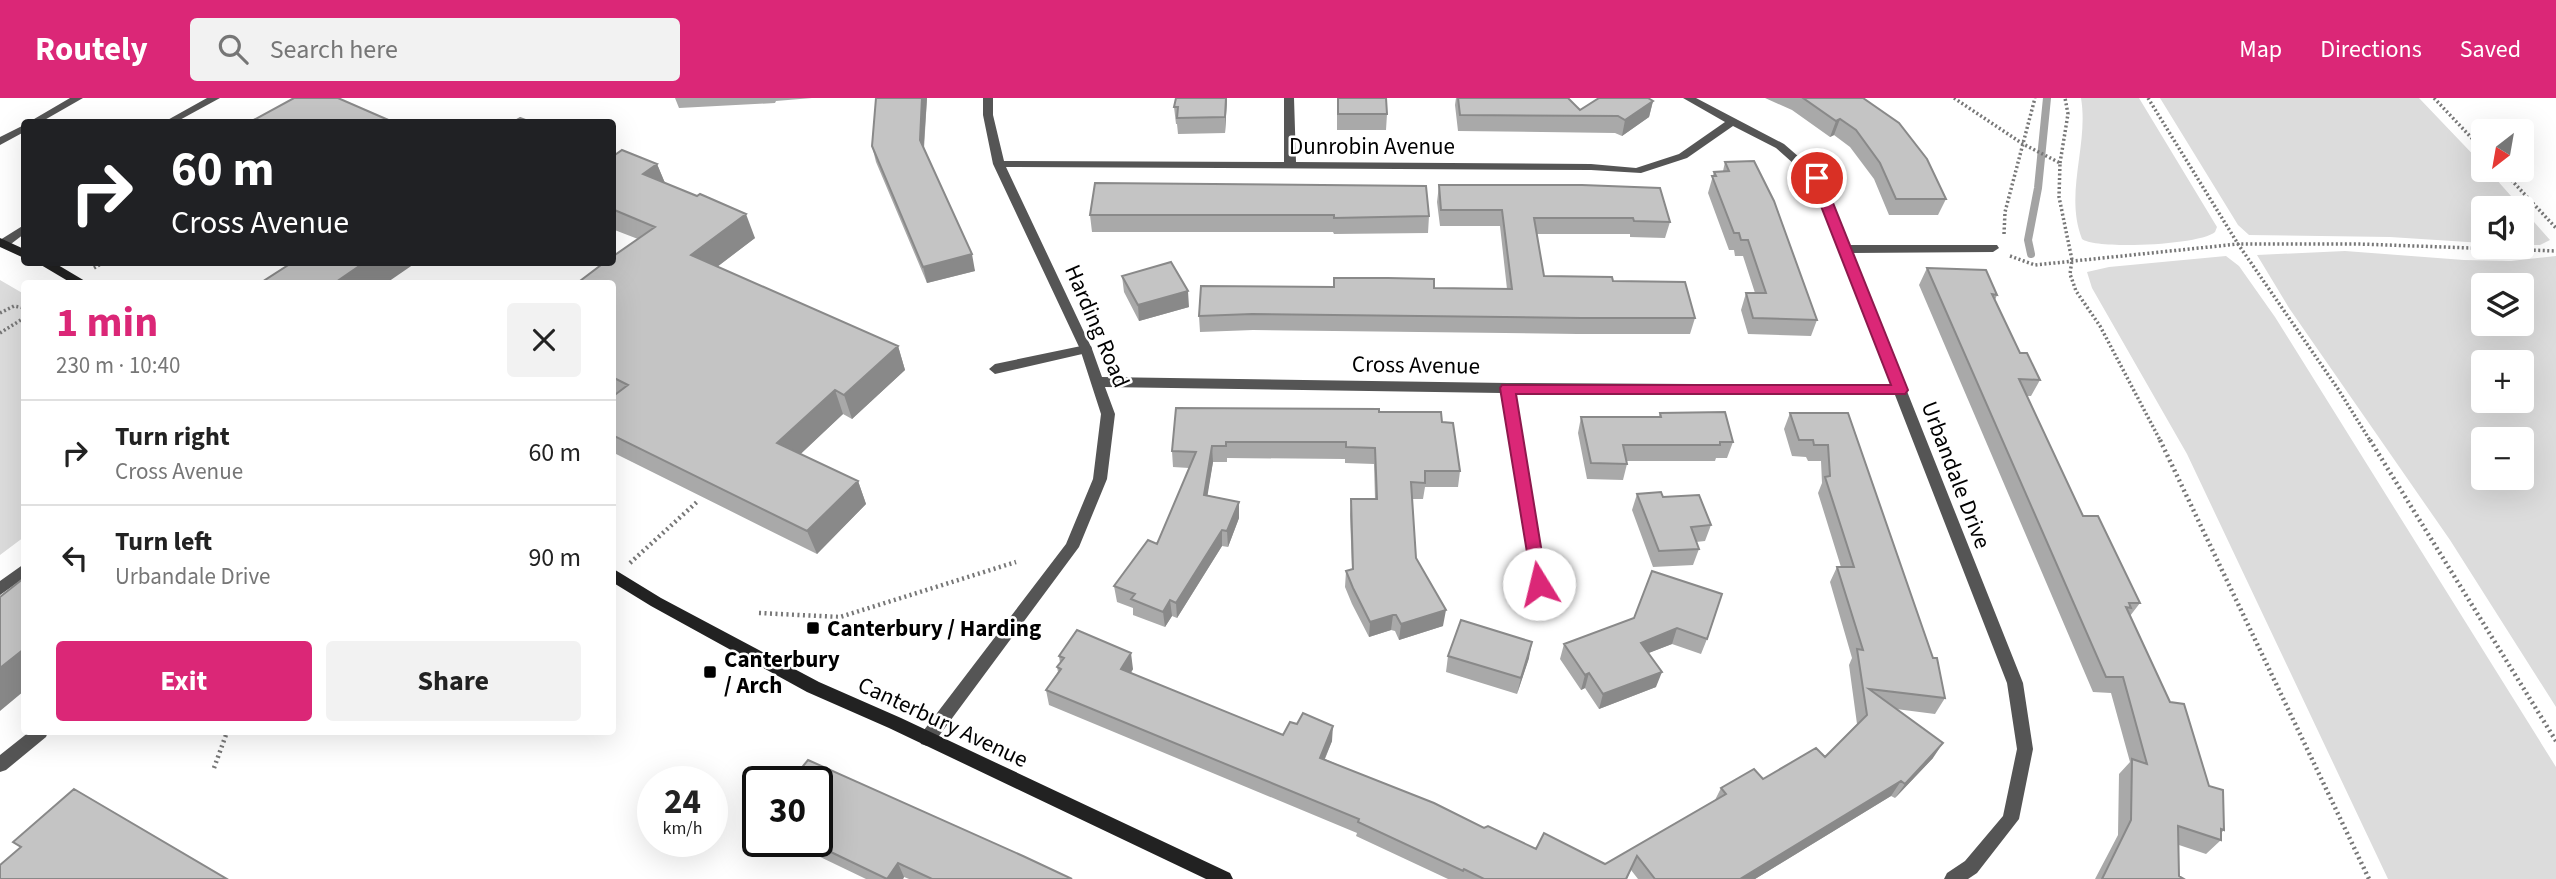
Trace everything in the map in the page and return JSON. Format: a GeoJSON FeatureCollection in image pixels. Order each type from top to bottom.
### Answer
{"type":"FeatureCollection","features":[{"type":"Feature","properties":{"kind":"street"},"geometry":{"type":"LineString","coordinates":[[40,119],[78,98]]}},
{"type":"Feature","properties":{"kind":"street"},"geometry":{"type":"LineString","coordinates":[[175,119],[215,98]]}},
{"type":"Feature","properties":{"kind":"street","name":"Harding Road"},"geometry":{"type":"LineString","coordinates":[[927,739],[1072,547],[1100,479],[1108,414],[1086,349],[999,164],[988,116],[988,98]]}},
{"type":"Feature","properties":{"kind":"street"},"geometry":{"type":"LineString","coordinates":[[1289,98],[1290,167]]}},
{"type":"Feature","properties":{"kind":"street","name":"Urbandale Drive"},"geometry":{"type":"LineString","coordinates":[[1688,98],[1780,146],[1817,178],[2015,683],[2025,749],[2011,818],[1971,867],[1953,879]]}},
{"type":"Feature","properties":{"kind":"street","name":"Dunrobin Avenue"},"geometry":{"type":"LineString","coordinates":[[999,164],[1591,167],[1637,171],[1683,156],[1732,122]]}},
{"type":"Feature","properties":{"kind":"street"},"geometry":{"type":"LineString","coordinates":[[0,142],[21,130]]}},
{"type":"Feature","properties":{"kind":"street"},"geometry":{"type":"LineString","coordinates":[[2,243],[21,231]]}},
{"type":"Feature","properties":{"kind":"street"},"geometry":{"type":"LineString","coordinates":[[2,243],[21,252]]}},
{"type":"Feature","properties":{"kind":"street"},"geometry":{"type":"LineString","coordinates":[[1844,249],[1993,248]]}},
{"type":"Feature","properties":{"kind":"street"},"geometry":{"type":"LineString","coordinates":[[50,266],[76,280]]}},
{"type":"Feature","properties":{"kind":"street"},"geometry":{"type":"LineString","coordinates":[[995,369],[1086,349]]}},
{"type":"Feature","properties":{"kind":"street","name":"Cross Avenue"},"geometry":{"type":"LineString","coordinates":[[1098,382],[1900,390]]}},
{"type":"Feature","properties":{"kind":"street"},"geometry":{"type":"LineString","coordinates":[[1507,388],[1539,584]]}},
{"type":"Feature","properties":{"kind":"street"},"geometry":{"type":"LineString","coordinates":[[0,589],[21,572]]}},
{"type":"Feature","properties":{"kind":"street","name":"Canterbury Avenue"},"geometry":{"type":"LineString","coordinates":[[616,576],[813,687],[1224,879]]}},
{"type":"Feature","properties":{"kind":"street"},"geometry":{"type":"LineString","coordinates":[[0,765],[36,735]]}},
{"type":"Feature","properties":{"kind":"path"},"geometry":{"type":"LineString","coordinates":[[1954,98],[2023,144],[2060,163]]}},
{"type":"Feature","properties":{"kind":"path"},"geometry":{"type":"LineString","coordinates":[[2035,98],[2005,212],[2004,235],[1993,248],[2035,265],[2238,244],[2359,244],[2556,251]]}},
{"type":"Feature","properties":{"kind":"path"},"geometry":{"type":"LineString","coordinates":[[2065,98],[2068,114],[2060,163],[2059,197],[2072,260],[2070,274],[2076,291],[2100,326],[2180,479],[2368,879]]}},
{"type":"Feature","properties":{"kind":"path"},"geometry":{"type":"LineString","coordinates":[[2148,98],[2238,244],[2337,388],[2556,741]]}},
{"type":"Feature","properties":{"kind":"path"},"geometry":{"type":"LineString","coordinates":[[2434,98],[2471,137]]}},
{"type":"Feature","properties":{"kind":"path"},"geometry":{"type":"LineString","coordinates":[[2513,182],[2556,228]]}},
{"type":"Feature","properties":{"kind":"path"},"geometry":{"type":"LineString","coordinates":[[0,313],[14,306],[21,307]]}},
{"type":"Feature","properties":{"kind":"path"},"geometry":{"type":"LineString","coordinates":[[0,333],[21,320]]}},
{"type":"Feature","properties":{"kind":"path"},"geometry":{"type":"LineString","coordinates":[[616,573],[698,501]]}},
{"type":"Feature","properties":{"kind":"path"},"geometry":{"type":"LineString","coordinates":[[760,613],[840,617],[1016,562]]}},
{"type":"Feature","properties":{"kind":"path"},"geometry":{"type":"LineString","coordinates":[[214,768],[227,735]]}},
{"type":"Feature","properties":{"kind":"shaded area"},"geometry":{"type":"Polygon","coordinates":[[[2081,98],[2139,98],[2217,227],[2215,232],[2170,243],[2127,245],[2082,239],[2075,204],[2083,116],[2081,98]]]}},
{"type":"Feature","properties":{"kind":"shaded area"},"geometry":{"type":"Polygon","coordinates":[[[2160,98],[2419,98],[2471,152],[2471,182],[2499,182],[2511,196],[2471,196],[2471,242],[2390,237],[2249,235],[2238,225],[2160,98]]]}},
{"type":"Feature","properties":{"kind":"shaded area"},"geometry":{"type":"Polygon","coordinates":[[[2534,222],[2550,240],[2534,245],[2534,222]]]}},
{"type":"Feature","properties":{"kind":"shaded area"},"geometry":{"type":"Polygon","coordinates":[[[2345,251],[2511,261],[2556,256],[2556,707],[2450,540],[2289,308],[2257,255],[2345,251]]]}},
{"type":"Feature","properties":{"kind":"shaded area"},"geometry":{"type":"Polygon","coordinates":[[[2226,256],[2239,266],[2275,317],[2556,767],[2556,879],[2388,879],[2187,454],[2092,288],[2087,272],[2109,267],[2226,256]]]}},
{"type":"Feature","properties":{"kind":"shaded area"},"geometry":{"type":"Polygon","coordinates":[[[0,280],[21,292],[21,539],[0,555],[0,280]]]}},
{"type":"Feature","properties":{"kind":"building"},"geometry":{"type":"Polygon","coordinates":[[[294,98],[338,98],[386,119],[256,119],[294,98]]]}},
{"type":"Feature","properties":{"kind":"building"},"geometry":{"type":"Polygon","coordinates":[[[876,98],[922,98],[920,140],[972,254],[923,267],[872,146],[876,98]]]}},
{"type":"Feature","properties":{"kind":"building"},"geometry":{"type":"Polygon","coordinates":[[[1176,98],[1226,98],[1225,117],[1177,118],[1178,107],[1174,107],[1176,98]]]}},
{"type":"Feature","properties":{"kind":"building"},"geometry":{"type":"Polygon","coordinates":[[[1338,98],[1386,98],[1387,114],[1338,114],[1338,98]]]}},
{"type":"Feature","properties":{"kind":"building"},"geometry":{"type":"Polygon","coordinates":[[[1458,98],[1568,98],[1580,110],[1599,98],[1648,98],[1653,101],[1625,120],[1618,116],[1460,115],[1458,98]]]}},
{"type":"Feature","properties":{"kind":"building"},"geometry":{"type":"Polygon","coordinates":[[[1803,98],[1863,98],[1899,123],[1927,159],[1946,199],[1896,199],[1880,163],[1856,130],[1840,119],[1836,121],[1803,98]]]}},
{"type":"Feature","properties":{"kind":"building"},"geometry":{"type":"Polygon","coordinates":[[[622,150],[657,164],[643,174],[746,214],[691,255],[898,346],[844,395],[835,390],[777,443],[858,481],[807,531],[616,437],[616,394],[628,385],[616,379],[616,280],[581,280],[600,266],[616,266],[616,254],[655,227],[616,211],[616,154],[622,150]]]}},
{"type":"Feature","properties":{"kind":"building"},"geometry":{"type":"Polygon","coordinates":[[[1754,161],[1774,201],[1817,320],[1753,318],[1746,293],[1766,293],[1748,240],[1741,240],[1739,233],[1734,233],[1712,176],[1716,176],[1714,172],[1729,171],[1725,162],[1754,161]]]}},
{"type":"Feature","properties":{"kind":"building"},"geometry":{"type":"Polygon","coordinates":[[[1095,183],[1426,186],[1429,216],[1334,218],[1334,215],[1090,215],[1095,183]]]}},
{"type":"Feature","properties":{"kind":"building"},"geometry":{"type":"Polygon","coordinates":[[[1439,185],[1660,188],[1670,222],[1634,221],[1633,218],[1534,218],[1544,276],[1685,282],[1695,318],[1252,314],[1199,316],[1201,286],[1334,287],[1334,278],[1388,278],[1434,279],[1434,288],[1512,289],[1502,210],[1441,210],[1439,185]]]}},
{"type":"Feature","properties":{"kind":"building"},"geometry":{"type":"Polygon","coordinates":[[[1171,262],[1188,291],[1138,305],[1122,276],[1171,262]]]}},
{"type":"Feature","properties":{"kind":"building"},"geometry":{"type":"Polygon","coordinates":[[[287,266],[359,266],[339,280],[265,280],[287,266]]]}},
{"type":"Feature","properties":{"kind":"building"},"geometry":{"type":"Polygon","coordinates":[[[1927,268],[1986,270],[1997,295],[1992,294],[2020,353],[2027,353],[2040,380],[2019,379],[2083,516],[2098,516],[2140,603],[2129,603],[2131,608],[2126,607],[2170,702],[2184,704],[2209,786],[2223,790],[2224,830],[2221,829],[2221,840],[2178,826],[2179,876],[2184,879],[2102,879],[2131,820],[2132,759],[2147,764],[2123,677],[2106,677],[1927,268]]]}},
{"type":"Feature","properties":{"kind":"building"},"geometry":{"type":"Polygon","coordinates":[[[1176,408],[1441,412],[1442,422],[1453,423],[1460,471],[1425,471],[1425,483],[1411,482],[1416,558],[1446,610],[1401,624],[1396,615],[1370,622],[1346,571],[1353,569],[1351,499],[1377,499],[1375,448],[1346,447],[1346,442],[1226,442],[1226,446],[1212,446],[1204,495],[1239,502],[1227,531],[1222,530],[1176,603],[1170,600],[1163,612],[1131,599],[1135,594],[1114,586],[1148,540],[1157,544],[1196,452],[1172,451],[1176,408]]]}},
{"type":"Feature","properties":{"kind":"building"},"geometry":{"type":"Polygon","coordinates":[[[1725,412],[1733,442],[1720,442],[1720,445],[1623,445],[1627,464],[1591,463],[1581,417],[1661,417],[1660,413],[1725,412]]]}},
{"type":"Feature","properties":{"kind":"building"},"geometry":{"type":"Polygon","coordinates":[[[1790,413],[1848,413],[1933,658],[1937,658],[1945,698],[1869,689],[1943,743],[1905,784],[1901,781],[1740,879],[1655,879],[1637,856],[1626,879],[1484,879],[1358,822],[1359,819],[1046,690],[1061,669],[1057,667],[1064,658],[1059,656],[1077,630],[1131,653],[1121,669],[1283,735],[1290,722],[1297,724],[1303,713],[1333,726],[1320,758],[1434,803],[1484,828],[1488,826],[1536,849],[1544,833],[1605,864],[1726,794],[1721,788],[1754,769],[1763,779],[1816,748],[1825,757],[1867,715],[1857,649],[1863,650],[1837,567],[1854,567],[1825,477],[1830,476],[1828,445],[1814,445],[1813,440],[1799,440],[1790,413]]]}},
{"type":"Feature","properties":{"kind":"building"},"geometry":{"type":"Polygon","coordinates":[[[1661,492],[1663,497],[1699,495],[1711,525],[1691,527],[1699,549],[1659,551],[1637,494],[1661,492]]]}},
{"type":"Feature","properties":{"kind":"building"},"geometry":{"type":"Polygon","coordinates":[[[1652,571],[1722,594],[1707,639],[1677,628],[1641,643],[1662,672],[1603,694],[1589,673],[1585,675],[1564,644],[1634,618],[1652,571]]]}},
{"type":"Feature","properties":{"kind":"building"},"geometry":{"type":"Polygon","coordinates":[[[21,580],[21,651],[0,668],[0,597],[21,580]]]}},
{"type":"Feature","properties":{"kind":"building"},"geometry":{"type":"Polygon","coordinates":[[[1461,620],[1532,642],[1521,678],[1448,656],[1461,620]]]}},
{"type":"Feature","properties":{"kind":"building"},"geometry":{"type":"Polygon","coordinates":[[[808,760],[821,766],[803,766],[808,760]]]}},
{"type":"Feature","properties":{"kind":"building"},"geometry":{"type":"Polygon","coordinates":[[[833,771],[1072,879],[932,879],[898,863],[887,879],[833,853],[833,771]]]}},
{"type":"Feature","properties":{"kind":"building"},"geometry":{"type":"Polygon","coordinates":[[[74,789],[227,879],[0,879],[0,865],[21,847],[13,842],[74,789]]]}},
{"type":"Feature","properties":{"kind":"waterway"},"geometry":{"type":"LineString","coordinates":[[2031,254],[2028,240],[2038,188],[2047,98]]}},
{"type":"Feature","properties":{"kind":"place","name":"Canterbury / Harding"},"geometry":{"type":"Point","coordinates":[813,628]}},
{"type":"Feature","properties":{"kind":"place","name":"Canterbury / Arch"},"geometry":{"type":"Point","coordinates":[710,672]}},
{"type":"Feature","properties":{"kind":"route"},"geometry":{"type":"LineString","coordinates":[[1539,584],[1507,388],[1900,390],[1817,178]]}}]}
